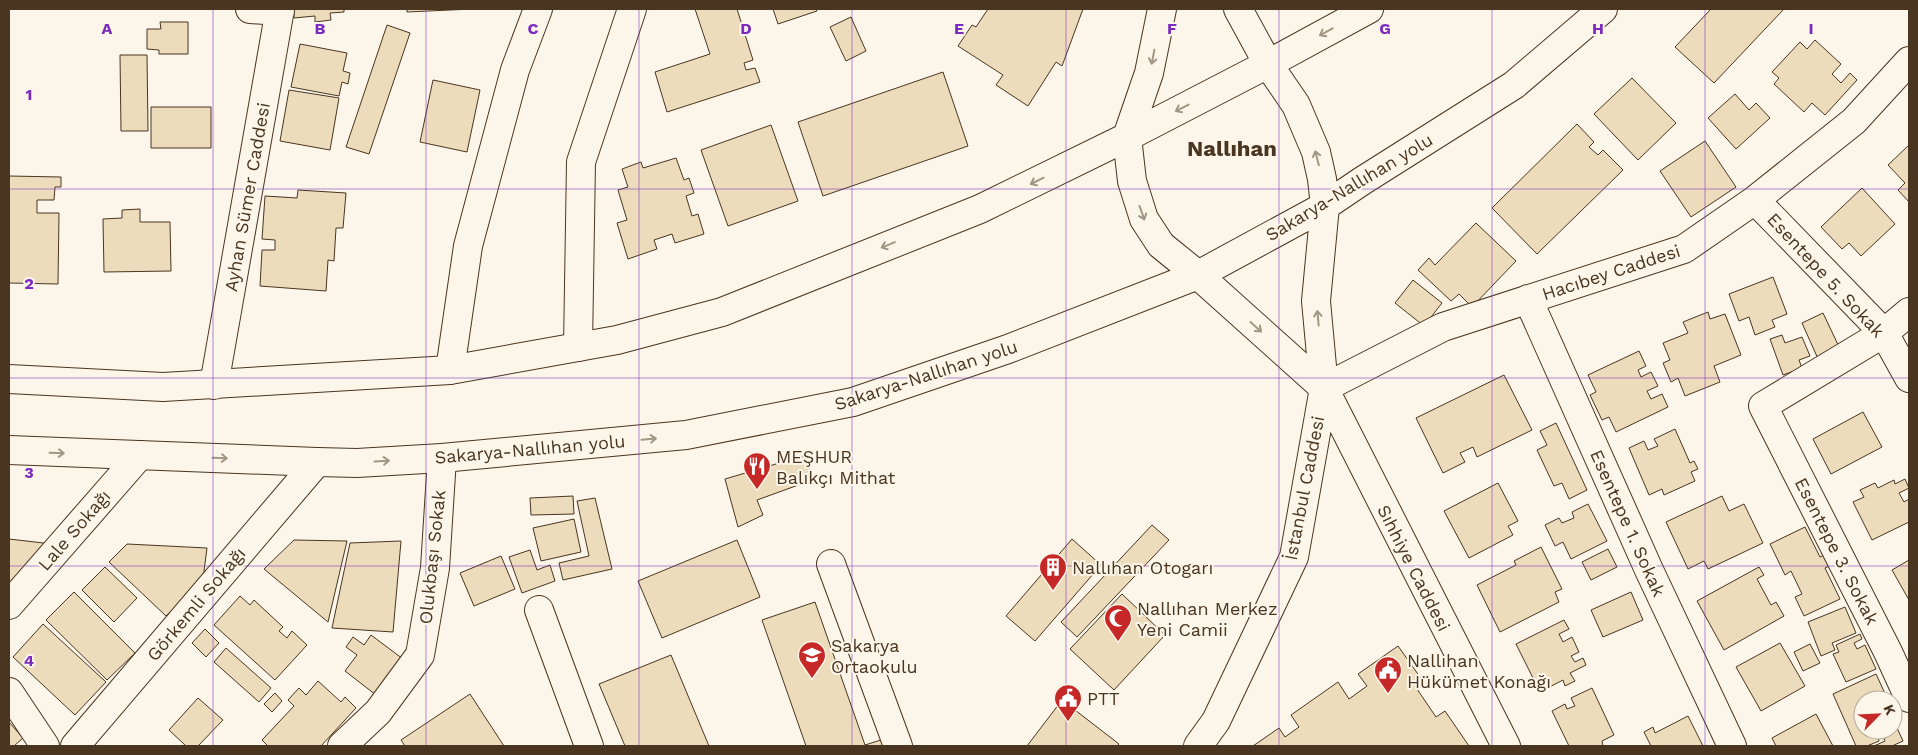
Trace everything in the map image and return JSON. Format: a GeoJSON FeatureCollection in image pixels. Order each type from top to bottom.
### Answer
{"type":"FeatureCollection","features":[{"type":"Feature","properties":{"kind":"street"},"geometry":{"type":"LineString","coordinates":[[250,9],[280,10]]}},
{"type":"Feature","properties":{"kind":"street"},"geometry":{"type":"LineString","coordinates":[[450,370],[468,246],[515,70],[538,9]]}},
{"type":"Feature","properties":{"kind":"street"},"geometry":{"type":"LineString","coordinates":[[578,347],[581,162],[632,9]]}},
{"type":"Feature","properties":{"kind":"street"},"geometry":{"type":"LineString","coordinates":[[1162,9],[1149,73],[1127,137],[1132,181],[1144,219],[1161,245],[1198,275],[1324,388]]}},
{"type":"Feature","properties":{"kind":"street"},"geometry":{"type":"LineString","coordinates":[[1238,9],[1268,64],[1292,98],[1307,127],[1316,152],[1325,206],[1316,301],[1324,388]]}},
{"type":"Feature","properties":{"kind":"street"},"geometry":{"type":"LineString","coordinates":[[9,379],[163,387],[450,370],[617,340],[722,312],[980,209],[1127,137],[1369,9]]}},
{"type":"Feature","properties":{"kind":"street","name":"Sakarya-Nallıhan yolu"},"geometry":{"type":"LineString","coordinates":[[9,450],[357,463],[442,458],[686,435],[853,402],[1008,349],[1198,275],[1325,206],[1514,85],[1603,9]]}},
{"type":"Feature","properties":{"kind":"street","name":"Ayhan Sümer Caddesi"},"geometry":{"type":"LineString","coordinates":[[214,385],[280,10]]}},
{"type":"Feature","properties":{"kind":"street","name":"Hacıbey Caddesi"},"geometry":{"type":"LineString","coordinates":[[1324,388],[1443,327],[1684,248],[1755,200],[1854,121],[1907,67]]}},
{"type":"Feature","properties":{"kind":"street","name":"Esentepe 5. Sokak"},"geometry":{"type":"LineString","coordinates":[[1755,200],[1884,333],[1909,378]]}},
{"type":"Feature","properties":{"kind":"street","name":"Esentepe 1. Sokak"},"geometry":{"type":"LineString","coordinates":[[1528,299],[1648,570],[1732,746]]}},
{"type":"Feature","properties":{"kind":"street"},"geometry":{"type":"LineString","coordinates":[[1884,333],[1909,312]]}},
{"type":"Feature","properties":{"kind":"street","name":"Esentepe 3. Sokak"},"geometry":{"type":"LineString","coordinates":[[1884,333],[1763,406],[1899,648],[1909,698]]}},
{"type":"Feature","properties":{"kind":"street","name":"İstanbul Caddesi"},"geometry":{"type":"LineString","coordinates":[[1198,746],[1216,722],[1294,557],[1324,388]]}},
{"type":"Feature","properties":{"kind":"street","name":"Sıhhiye Caddesi"},"geometry":{"type":"LineString","coordinates":[[1324,388],[1506,746]]}},
{"type":"Feature","properties":{"kind":"street","name":"Lale Sokağı"},"geometry":{"type":"LineString","coordinates":[[9,606],[140,455]]}},
{"type":"Feature","properties":{"kind":"street","name":"Olukbaşı Sokak"},"geometry":{"type":"LineString","coordinates":[[342,746],[378,712],[420,655],[435,568],[442,458]]}},
{"type":"Feature","properties":{"kind":"street","name":"Görkemli Sokağı"},"geometry":{"type":"LineString","coordinates":[[75,746],[317,462]]}},
{"type":"Feature","properties":{"kind":"street"},"geometry":{"type":"LineString","coordinates":[[831,564],[898,746]]}},
{"type":"Feature","properties":{"kind":"street"},"geometry":{"type":"LineString","coordinates":[[538,610],[589,746]]}},
{"type":"Feature","properties":{"kind":"street"},"geometry":{"type":"LineString","coordinates":[[9,692],[45,746]]}},
{"type":"Feature","properties":{"kind":"building"},"geometry":{"type":"Polygon","coordinates":[[[294,9],[344,9],[344,12],[330,13],[331,20],[315,22],[315,16],[294,18],[294,9]]]}},
{"type":"Feature","properties":{"kind":"building"},"geometry":{"type":"Polygon","coordinates":[[[407,9],[472,9],[407,12],[407,9]]]}},
{"type":"Feature","properties":{"kind":"building"},"geometry":{"type":"Polygon","coordinates":[[[695,9],[737,9],[753,60],[744,63],[746,70],[755,68],[760,82],[667,112],[655,72],[710,54],[695,9]]]}},
{"type":"Feature","properties":{"kind":"building"},"geometry":{"type":"Polygon","coordinates":[[[773,9],[816,9],[817,11],[778,24],[773,9]]]}},
{"type":"Feature","properties":{"kind":"building"},"geometry":{"type":"Polygon","coordinates":[[[988,9],[1083,9],[1062,66],[1056,62],[1028,106],[996,85],[1003,75],[958,46],[972,25],[976,27],[988,9]]]}},
{"type":"Feature","properties":{"kind":"building"},"geometry":{"type":"Polygon","coordinates":[[[1711,9],[1784,9],[1714,83],[1675,47],[1711,9]]]}},
{"type":"Feature","properties":{"kind":"building"},"geometry":{"type":"Polygon","coordinates":[[[851,17],[866,51],[846,61],[830,27],[851,17]]]}},
{"type":"Feature","properties":{"kind":"building"},"geometry":{"type":"Polygon","coordinates":[[[160,22],[188,22],[188,54],[159,54],[159,50],[147,49],[147,29],[161,29],[160,22]]]}},
{"type":"Feature","properties":{"kind":"building"},"geometry":{"type":"Polygon","coordinates":[[[387,25],[410,33],[369,154],[346,147],[387,25]]]}},
{"type":"Feature","properties":{"kind":"building"},"geometry":{"type":"Polygon","coordinates":[[[1815,40],[1841,64],[1832,74],[1841,83],[1850,73],[1857,80],[1825,115],[1812,103],[1804,112],[1774,84],[1779,78],[1772,72],[1800,42],[1807,49],[1815,40]]]}},
{"type":"Feature","properties":{"kind":"building"},"geometry":{"type":"Polygon","coordinates":[[[300,44],[347,53],[343,71],[350,73],[348,84],[342,82],[339,96],[291,87],[300,44]]]}},
{"type":"Feature","properties":{"kind":"building"},"geometry":{"type":"Polygon","coordinates":[[[120,55],[147,55],[148,131],[121,131],[120,55]]]}},
{"type":"Feature","properties":{"kind":"building"},"geometry":{"type":"Polygon","coordinates":[[[943,72],[968,146],[823,196],[798,122],[943,72]]]}},
{"type":"Feature","properties":{"kind":"building"},"geometry":{"type":"Polygon","coordinates":[[[1632,78],[1676,123],[1638,160],[1594,114],[1632,78]]]}},
{"type":"Feature","properties":{"kind":"building"},"geometry":{"type":"Polygon","coordinates":[[[433,80],[480,90],[467,152],[420,142],[433,80]]]}},
{"type":"Feature","properties":{"kind":"building"},"geometry":{"type":"Polygon","coordinates":[[[289,90],[339,98],[330,150],[280,141],[289,90]]]}},
{"type":"Feature","properties":{"kind":"building"},"geometry":{"type":"Polygon","coordinates":[[[1735,94],[1749,110],[1756,103],[1770,118],[1736,149],[1708,118],[1735,94]]]}},
{"type":"Feature","properties":{"kind":"building"},"geometry":{"type":"Polygon","coordinates":[[[151,107],[211,107],[211,148],[151,148],[151,107]]]}},
{"type":"Feature","properties":{"kind":"building"},"geometry":{"type":"Polygon","coordinates":[[[1577,124],[1594,142],[1589,147],[1598,155],[1603,150],[1623,170],[1537,254],[1492,208],[1577,124]]]}},
{"type":"Feature","properties":{"kind":"building"},"geometry":{"type":"Polygon","coordinates":[[[771,125],[798,201],[728,226],[701,150],[771,125]]]}},
{"type":"Feature","properties":{"kind":"building"},"geometry":{"type":"Polygon","coordinates":[[[1705,141],[1736,187],[1691,217],[1660,171],[1705,141]]]}},
{"type":"Feature","properties":{"kind":"building"},"geometry":{"type":"Polygon","coordinates":[[[1909,145],[1909,202],[1898,190],[1905,183],[1888,165],[1909,145]]]}},
{"type":"Feature","properties":{"kind":"building"},"geometry":{"type":"Polygon","coordinates":[[[676,158],[684,180],[689,178],[694,193],[686,196],[692,216],[698,214],[704,234],[675,243],[672,234],[654,240],[657,249],[628,259],[617,223],[627,220],[618,190],[628,187],[622,169],[641,162],[643,168],[676,158]]]}},
{"type":"Feature","properties":{"kind":"building"},"geometry":{"type":"Polygon","coordinates":[[[9,176],[61,177],[61,187],[55,187],[54,200],[37,200],[37,213],[59,213],[58,284],[9,283],[9,176]]]}},
{"type":"Feature","properties":{"kind":"building"},"geometry":{"type":"Polygon","coordinates":[[[1862,188],[1895,224],[1861,256],[1849,243],[1842,249],[1821,227],[1862,188]]]}},
{"type":"Feature","properties":{"kind":"building"},"geometry":{"type":"Polygon","coordinates":[[[298,190],[346,193],[343,228],[336,228],[334,261],[328,260],[326,291],[260,286],[262,250],[275,250],[275,240],[262,239],[265,196],[297,198],[298,190]]]}},
{"type":"Feature","properties":{"kind":"building"},"geometry":{"type":"Polygon","coordinates":[[[140,209],[140,222],[170,222],[171,271],[104,272],[103,219],[122,218],[122,210],[140,209]]]}},
{"type":"Feature","properties":{"kind":"building"},"geometry":{"type":"Polygon","coordinates":[[[1476,223],[1516,261],[1472,307],[1459,294],[1451,301],[1418,270],[1429,258],[1435,265],[1476,223]]]}},
{"type":"Feature","properties":{"kind":"building"},"geometry":{"type":"Polygon","coordinates":[[[1773,277],[1787,314],[1772,320],[1775,327],[1755,335],[1749,317],[1739,321],[1729,294],[1773,277]]]}},
{"type":"Feature","properties":{"kind":"building"},"geometry":{"type":"Polygon","coordinates":[[[1413,280],[1442,303],[1424,326],[1395,303],[1413,280]]]}},
{"type":"Feature","properties":{"kind":"building"},"geometry":{"type":"Polygon","coordinates":[[[1708,312],[1710,319],[1725,314],[1741,355],[1714,366],[1720,382],[1685,396],[1678,378],[1671,382],[1663,363],[1670,360],[1663,343],[1688,333],[1683,322],[1708,312]]]}},
{"type":"Feature","properties":{"kind":"building"},"geometry":{"type":"Polygon","coordinates":[[[1823,313],[1841,351],[1819,361],[1802,323],[1823,313]]]}},
{"type":"Feature","properties":{"kind":"building"},"geometry":{"type":"Polygon","coordinates":[[[1782,335],[1785,343],[1802,337],[1810,356],[1799,360],[1802,368],[1783,375],[1770,339],[1782,335]]]}},
{"type":"Feature","properties":{"kind":"building"},"geometry":{"type":"Polygon","coordinates":[[[1639,351],[1646,366],[1638,370],[1641,377],[1651,372],[1658,386],[1647,391],[1651,399],[1662,394],[1668,407],[1616,432],[1609,417],[1602,420],[1590,395],[1596,392],[1588,375],[1639,351]]]}},
{"type":"Feature","properties":{"kind":"building"},"geometry":{"type":"Polygon","coordinates":[[[1504,375],[1532,430],[1477,457],[1473,447],[1460,453],[1465,462],[1443,473],[1416,418],[1504,375]]]}},
{"type":"Feature","properties":{"kind":"building"},"geometry":{"type":"Polygon","coordinates":[[[1863,412],[1882,447],[1831,474],[1813,439],[1863,412]]]}},
{"type":"Feature","properties":{"kind":"building"},"geometry":{"type":"Polygon","coordinates":[[[1556,423],[1587,490],[1569,499],[1562,483],[1554,486],[1537,450],[1547,445],[1540,431],[1556,423]]]}},
{"type":"Feature","properties":{"kind":"building"},"geometry":{"type":"Polygon","coordinates":[[[1675,429],[1690,463],[1694,461],[1698,469],[1691,472],[1695,481],[1664,495],[1662,489],[1649,495],[1629,448],[1644,441],[1648,450],[1658,446],[1654,439],[1675,429]]]}},
{"type":"Feature","properties":{"kind":"building","name":"MEŞHUR Balıkçı Mithat"},"geometry":{"type":"Polygon","coordinates":[[[803,456],[815,479],[757,500],[763,515],[738,527],[725,479],[803,456]]]}},
{"type":"Feature","properties":{"kind":"building"},"geometry":{"type":"Polygon","coordinates":[[[1905,479],[1909,488],[1899,493],[1904,502],[1909,499],[1909,522],[1872,540],[1853,502],[1864,497],[1860,490],[1875,483],[1878,488],[1894,480],[1895,484],[1905,479]]]}},
{"type":"Feature","properties":{"kind":"building"},"geometry":{"type":"Polygon","coordinates":[[[1498,483],[1518,521],[1508,526],[1513,535],[1469,558],[1444,511],[1498,483]]]}},
{"type":"Feature","properties":{"kind":"building"},"geometry":{"type":"Polygon","coordinates":[[[573,496],[574,514],[531,515],[530,498],[573,496]]]}},
{"type":"Feature","properties":{"kind":"building"},"geometry":{"type":"Polygon","coordinates":[[[1722,496],[1729,511],[1744,504],[1763,543],[1708,569],[1704,561],[1688,569],[1666,522],[1722,496]]]}},
{"type":"Feature","properties":{"kind":"building"},"geometry":{"type":"Polygon","coordinates":[[[595,498],[612,569],[563,580],[559,563],[589,556],[577,501],[595,498]]]}},
{"type":"Feature","properties":{"kind":"building"},"geometry":{"type":"Polygon","coordinates":[[[1588,504],[1607,541],[1571,559],[1563,542],[1555,546],[1545,525],[1559,518],[1562,523],[1574,518],[1572,512],[1588,504]]]}},
{"type":"Feature","properties":{"kind":"building"},"geometry":{"type":"Polygon","coordinates":[[[574,519],[581,552],[541,561],[533,528],[574,519]]]}},
{"type":"Feature","properties":{"kind":"building"},"geometry":{"type":"Polygon","coordinates":[[[1152,525],[1169,540],[1077,637],[1061,622],[1152,525]]]}},
{"type":"Feature","properties":{"kind":"building"},"geometry":{"type":"Polygon","coordinates":[[[1805,527],[1820,557],[1829,553],[1834,564],[1825,568],[1840,599],[1804,616],[1795,597],[1802,594],[1791,571],[1785,575],[1770,544],[1805,527]]]}},
{"type":"Feature","properties":{"kind":"building"},"geometry":{"type":"Polygon","coordinates":[[[9,539],[52,544],[9,591],[9,539]]]}},
{"type":"Feature","properties":{"kind":"building","name":"Nallıhan Otogarı"},"geometry":{"type":"Polygon","coordinates":[[[1072,539],[1101,565],[1035,641],[1006,616],[1072,539]]]}},
{"type":"Feature","properties":{"kind":"building"},"geometry":{"type":"Polygon","coordinates":[[[294,540],[347,541],[328,622],[264,569],[294,540]]]}},
{"type":"Feature","properties":{"kind":"building"},"geometry":{"type":"Polygon","coordinates":[[[737,540],[760,597],[662,638],[638,581],[737,540]]]}},
{"type":"Feature","properties":{"kind":"building"},"geometry":{"type":"Polygon","coordinates":[[[401,541],[393,632],[332,628],[350,543],[401,541]]]}},
{"type":"Feature","properties":{"kind":"building"},"geometry":{"type":"Polygon","coordinates":[[[127,544],[207,548],[203,579],[166,616],[109,562],[127,544]]]}},
{"type":"Feature","properties":{"kind":"building"},"geometry":{"type":"Polygon","coordinates":[[[1541,547],[1562,589],[1555,592],[1559,602],[1500,632],[1477,585],[1516,565],[1514,561],[1541,547]]]}},
{"type":"Feature","properties":{"kind":"building"},"geometry":{"type":"Polygon","coordinates":[[[1608,549],[1617,567],[1591,580],[1582,562],[1608,549]]]}},
{"type":"Feature","properties":{"kind":"building"},"geometry":{"type":"Polygon","coordinates":[[[530,550],[537,570],[550,565],[555,581],[522,593],[509,557],[530,550]]]}},
{"type":"Feature","properties":{"kind":"building"},"geometry":{"type":"Polygon","coordinates":[[[501,556],[515,589],[474,606],[460,573],[501,556]]]}},
{"type":"Feature","properties":{"kind":"building"},"geometry":{"type":"Polygon","coordinates":[[[1909,560],[1909,600],[1892,570],[1909,560]]]}},
{"type":"Feature","properties":{"kind":"building"},"geometry":{"type":"Polygon","coordinates":[[[105,567],[137,598],[114,622],[82,590],[105,567]]]}},
{"type":"Feature","properties":{"kind":"building"},"geometry":{"type":"Polygon","coordinates":[[[1759,567],[1764,575],[1757,579],[1771,605],[1776,602],[1784,616],[1724,650],[1697,601],[1759,567]]]}},
{"type":"Feature","properties":{"kind":"building"},"geometry":{"type":"Polygon","coordinates":[[[74,592],[135,653],[107,680],[46,620],[74,592]]]}},
{"type":"Feature","properties":{"kind":"building"},"geometry":{"type":"Polygon","coordinates":[[[1631,592],[1643,620],[1603,637],[1591,610],[1631,592]]]}},
{"type":"Feature","properties":{"kind":"building","name":"Nallıhan Merkez Yeni Camii"},"geometry":{"type":"Polygon","coordinates":[[[1122,594],[1165,635],[1114,690],[1070,649],[1122,594]]]}},
{"type":"Feature","properties":{"kind":"building"},"geometry":{"type":"Polygon","coordinates":[[[240,596],[250,605],[254,600],[283,627],[279,631],[287,638],[292,631],[307,645],[275,680],[214,625],[240,596]]]}},
{"type":"Feature","properties":{"kind":"building","name":"Sakarya Ortaokulu"},"geometry":{"type":"Polygon","coordinates":[[[815,602],[865,745],[887,738],[890,746],[806,746],[762,620],[815,602]]]}},
{"type":"Feature","properties":{"kind":"building"},"geometry":{"type":"Polygon","coordinates":[[[1845,607],[1856,633],[1832,643],[1835,650],[1821,656],[1808,622],[1845,607]]]}},
{"type":"Feature","properties":{"kind":"building"},"geometry":{"type":"Polygon","coordinates":[[[1564,620],[1569,629],[1559,634],[1563,642],[1572,637],[1579,652],[1571,656],[1575,662],[1583,658],[1586,665],[1570,673],[1575,681],[1565,686],[1563,680],[1540,692],[1516,644],[1564,620]]]}},
{"type":"Feature","properties":{"kind":"building"},"geometry":{"type":"Polygon","coordinates":[[[43,624],[106,682],[75,715],[13,657],[43,624]]]}},
{"type":"Feature","properties":{"kind":"building"},"geometry":{"type":"Polygon","coordinates":[[[205,629],[219,643],[206,657],[192,643],[205,629]]]}},
{"type":"Feature","properties":{"kind":"building"},"geometry":{"type":"Polygon","coordinates":[[[1860,634],[1862,639],[1854,643],[1857,649],[1865,645],[1876,669],[1846,682],[1833,654],[1839,652],[1836,645],[1860,634]]]}},
{"type":"Feature","properties":{"kind":"building"},"geometry":{"type":"Polygon","coordinates":[[[371,635],[403,659],[376,695],[345,671],[357,655],[346,647],[353,637],[364,645],[371,635]]]}},
{"type":"Feature","properties":{"kind":"building"},"geometry":{"type":"Polygon","coordinates":[[[1780,643],[1805,686],[1761,711],[1736,667],[1780,643]]]}},
{"type":"Feature","properties":{"kind":"building"},"geometry":{"type":"Polygon","coordinates":[[[1810,644],[1820,663],[1803,671],[1794,652],[1810,644]]]}},
{"type":"Feature","properties":{"kind":"building","name":"Nallıhan Hükümet Konağı"},"geometry":{"type":"Polygon","coordinates":[[[1398,646],[1425,684],[1417,689],[1436,717],[1445,711],[1469,746],[1253,746],[1279,728],[1285,737],[1299,727],[1291,715],[1338,682],[1349,699],[1367,686],[1358,674],[1398,646]]]}},
{"type":"Feature","properties":{"kind":"building"},"geometry":{"type":"Polygon","coordinates":[[[226,648],[271,688],[259,702],[214,662],[226,648]]]}},
{"type":"Feature","properties":{"kind":"building"},"geometry":{"type":"Polygon","coordinates":[[[671,655],[709,746],[625,746],[599,684],[671,655]]]}},
{"type":"Feature","properties":{"kind":"building"},"geometry":{"type":"Polygon","coordinates":[[[1876,674],[1883,690],[1853,690],[1853,739],[1833,694],[1876,674]]]}},
{"type":"Feature","properties":{"kind":"building"},"geometry":{"type":"Polygon","coordinates":[[[318,681],[341,702],[345,697],[356,708],[321,746],[268,746],[262,740],[294,706],[288,700],[299,688],[306,695],[318,681]]]}},
{"type":"Feature","properties":{"kind":"building"},"geometry":{"type":"Polygon","coordinates":[[[1592,688],[1614,735],[1602,741],[1603,746],[1569,746],[1552,711],[1565,704],[1567,709],[1575,706],[1571,698],[1592,688]]]}},
{"type":"Feature","properties":{"kind":"building"},"geometry":{"type":"Polygon","coordinates":[[[275,693],[282,701],[272,712],[264,704],[275,693]]]}},
{"type":"Feature","properties":{"kind":"building"},"geometry":{"type":"Polygon","coordinates":[[[470,694],[504,746],[405,746],[401,740],[470,694]]]}},
{"type":"Feature","properties":{"kind":"building"},"geometry":{"type":"Polygon","coordinates":[[[198,698],[223,720],[198,746],[186,746],[169,730],[198,698]]]}},
{"type":"Feature","properties":{"kind":"building","name":"PTT"},"geometry":{"type":"Polygon","coordinates":[[[1062,700],[1119,744],[1117,746],[1027,746],[1062,700]]]}},
{"type":"Feature","properties":{"kind":"building"},"geometry":{"type":"Polygon","coordinates":[[[1816,714],[1833,746],[1776,746],[1772,738],[1816,714]]]}},
{"type":"Feature","properties":{"kind":"building"},"geometry":{"type":"Polygon","coordinates":[[[1688,716],[1703,746],[1651,746],[1644,732],[1653,727],[1655,733],[1688,716]]]}},
{"type":"Feature","properties":{"kind":"building"},"geometry":{"type":"Polygon","coordinates":[[[9,722],[23,738],[14,746],[9,746],[9,722]]]}},
{"type":"Feature","properties":{"kind":"building"},"geometry":{"type":"Polygon","coordinates":[[[1853,740],[1879,741],[1867,746],[1856,746],[1853,740]]]}},
{"type":"Feature","properties":{"kind":"building"},"geometry":{"type":"Polygon","coordinates":[[[1885,741],[1903,741],[1892,746],[1874,746],[1885,741]]]}},
{"type":"Feature","properties":{"kind":"place","name":"MEŞHUR Balıkçı Mithat"},"geometry":{"type":"Point","coordinates":[757,490]}},
{"type":"Feature","properties":{"kind":"place","name":"Nallıhan Otogarı"},"geometry":{"type":"Point","coordinates":[1053,591]}},
{"type":"Feature","properties":{"kind":"place","name":"Nallıhan Merkez Yeni Camii"},"geometry":{"type":"Point","coordinates":[1118,642]}},
{"type":"Feature","properties":{"kind":"place","name":"Sakarya Ortaokulu"},"geometry":{"type":"Point","coordinates":[812,679]}},
{"type":"Feature","properties":{"kind":"place","name":"Nallıhan Hükümet Konağı"},"geometry":{"type":"Point","coordinates":[1388,694]}},
{"type":"Feature","properties":{"kind":"place","name":"PTT"},"geometry":{"type":"Point","coordinates":[1068,722]}},
{"type":"Feature","properties":{"kind":"district","name":"Nallıhan"},"geometry":{"type":"Point","coordinates":[1232,148]}}]}
